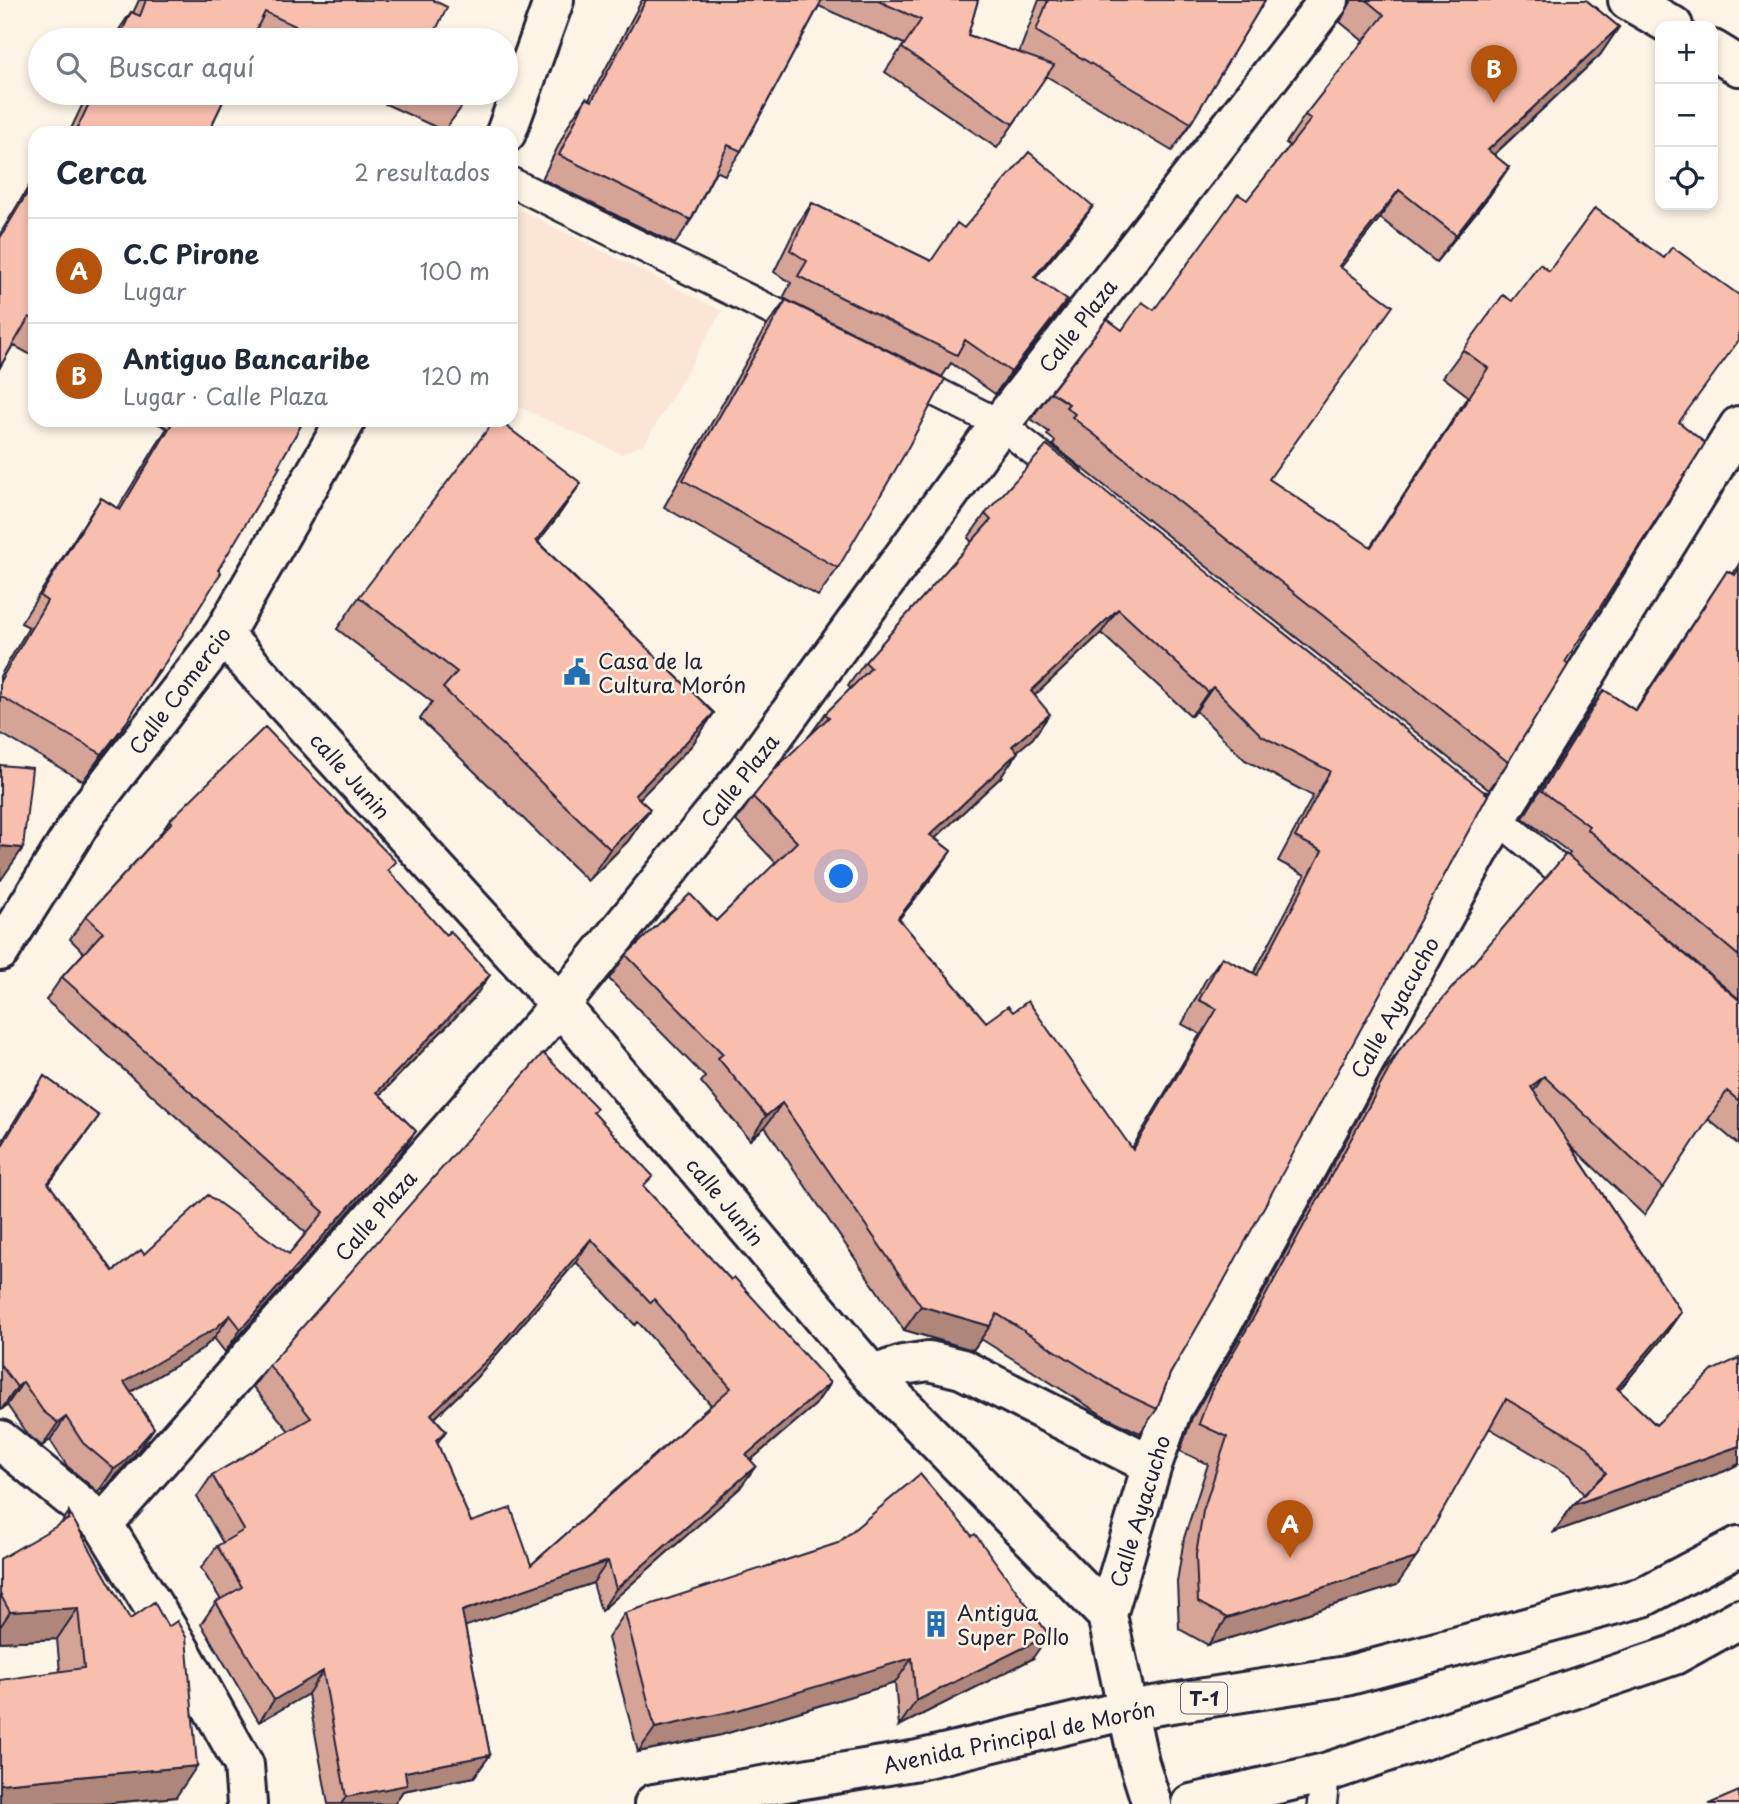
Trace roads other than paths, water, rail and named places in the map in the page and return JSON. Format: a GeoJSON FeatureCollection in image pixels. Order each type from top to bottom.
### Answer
{"type":"FeatureCollection","features":[{"type":"Feature","properties":{"kind":"street"},"geometry":{"type":"LineString","coordinates":[[518,100],[554,0]]}},
{"type":"Feature","properties":{"kind":"street","name":"Calle Plaza"},"geometry":{"type":"LineString","coordinates":[[103,1524],[560,1005],[748,771],[1000,424],[1329,0]]}},
{"type":"Feature","properties":{"kind":"street"},"geometry":{"type":"LineString","coordinates":[[1628,0],[1664,21]]}},
{"type":"Feature","properties":{"kind":"street"},"geometry":{"type":"LineString","coordinates":[[1718,53],[1739,66]]}},
{"type":"Feature","properties":{"kind":"street"},"geometry":{"type":"LineString","coordinates":[[509,126],[516,105]]}},
{"type":"Feature","properties":{"kind":"street","name":"Calle Ayacucho"},"geometry":{"type":"LineString","coordinates":[[1107,1615],[1152,1465],[1172,1409],[1222,1323],[1497,818],[1739,426]]}},
{"type":"Feature","properties":{"kind":"street","name":"Calle Comercio"},"geometry":{"type":"LineString","coordinates":[[0,951],[88,810],[223,635],[342,427]]}},
{"type":"Feature","properties":{"kind":"street","name":"calle Junin"},"geometry":{"type":"LineString","coordinates":[[223,635],[560,1005],[872,1376],[1107,1615]]}},
{"type":"Feature","properties":{"kind":"street"},"geometry":{"type":"LineString","coordinates":[[872,1376],[903,1365],[929,1361],[962,1369],[1152,1465]]}},
{"type":"Feature","properties":{"kind":"street"},"geometry":{"type":"LineString","coordinates":[[0,1440],[103,1524],[177,1645],[244,1765],[247,1804]]}},
{"type":"Feature","properties":{"kind":"street","name":"Avenida Principal de Morón"},"geometry":{"type":"LineString","coordinates":[[654,1804],[918,1760],[1127,1710],[1346,1676],[1643,1597],[1739,1546]]}},
{"type":"Feature","properties":{"kind":"street"},"geometry":{"type":"LineString","coordinates":[[1107,1615],[1139,1763],[1152,1804]]}},
{"type":"Feature","properties":{"kind":"street"},"geometry":{"type":"LineString","coordinates":[[1191,1804],[1324,1788],[1674,1655],[1739,1619]]}},
{"type":"Feature","properties":{"kind":"lane"},"geometry":{"type":"LineString","coordinates":[[518,185],[837,343]]}},
{"type":"Feature","properties":{"kind":"lane"},"geometry":{"type":"LineString","coordinates":[[875,362],[1000,424],[1087,492]]}},
{"type":"Feature","properties":{"kind":"lane"},"geometry":{"type":"LineString","coordinates":[[1465,792],[1602,906]]}},
{"type":"Feature","properties":{"kind":"place","name":"Antiguo Bancaribe"},"geometry":{"type":"Point","coordinates":[1494,103]}},
{"type":"Feature","properties":{"kind":"place","name":"Casa de la Cultura Morón"},"geometry":{"type":"Point","coordinates":[577,672]}},
{"type":"Feature","properties":{"kind":"place","name":"C.C Pirone"},"geometry":{"type":"Point","coordinates":[1290,1558]}},
{"type":"Feature","properties":{"kind":"place","name":"Antigua Super Pollo"},"geometry":{"type":"Point","coordinates":[936,1624]}}]}
